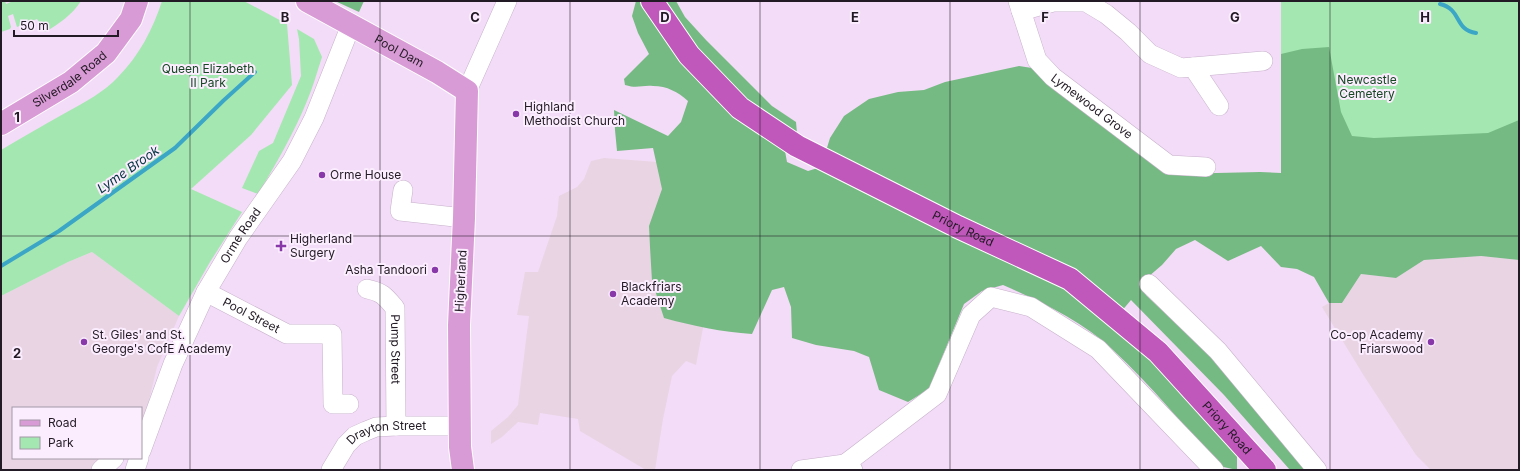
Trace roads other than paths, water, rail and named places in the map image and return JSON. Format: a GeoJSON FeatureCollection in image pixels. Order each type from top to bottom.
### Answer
{"type":"FeatureCollection","features":[{"type":"Feature","properties":{"kind":"highway","name":"Priory Road"},"geometry":{"type":"LineString","coordinates":[[652,1],[689,55],[740,108],[797,146],[958,228],[1070,279],[1158,352],[1265,470]]}},
{"type":"Feature","properties":{"kind":"main road","name":"Silverdale Road"},"geometry":{"type":"LineString","coordinates":[[1,124],[71,82],[106,53],[131,19],[137,1]]}},
{"type":"Feature","properties":{"kind":"main road","name":"Pool Dam"},"geometry":{"type":"LineString","coordinates":[[307,1],[437,72],[467,91]]}},
{"type":"Feature","properties":{"kind":"main road","name":"Higherland"},"geometry":{"type":"LineString","coordinates":[[463,470],[460,447],[459,324],[464,218],[467,91]]}},
{"type":"Feature","properties":{"kind":"street"},"geometry":{"type":"LineString","coordinates":[[467,91],[506,1]]}},
{"type":"Feature","properties":{"kind":"street"},"geometry":{"type":"LineString","coordinates":[[1019,6],[1053,2],[1086,2],[1106,14],[1128,32],[1150,54],[1181,68],[1263,61]]}},
{"type":"Feature","properties":{"kind":"street","name":"Lymewood Grove"},"geometry":{"type":"LineString","coordinates":[[1019,6],[1038,60],[1053,77],[1169,165],[1206,167]]}},
{"type":"Feature","properties":{"kind":"street","name":"Orme Road"},"geometry":{"type":"LineString","coordinates":[[142,446],[146,428],[206,292],[238,238],[292,161],[314,118],[351,25]]}},
{"type":"Feature","properties":{"kind":"street"},"geometry":{"type":"LineString","coordinates":[[1193,67],[1218,106]]}},
{"type":"Feature","properties":{"kind":"street"},"geometry":{"type":"LineString","coordinates":[[403,190],[400,211],[464,218]]}},
{"type":"Feature","properties":{"kind":"street"},"geometry":{"type":"LineString","coordinates":[[1148,284],[1218,351],[1317,470]]}},
{"type":"Feature","properties":{"kind":"street","name":"Pump Street"},"geometry":{"type":"LineString","coordinates":[[367,289],[378,291],[395,308],[396,426]]}},
{"type":"Feature","properties":{"kind":"street","name":"Pool Street"},"geometry":{"type":"LineString","coordinates":[[206,292],[287,334],[332,334],[333,404],[349,404]]}},
{"type":"Feature","properties":{"kind":"street"},"geometry":{"type":"LineString","coordinates":[[801,470],[849,467],[937,394],[972,314],[991,297],[1031,307],[1098,350],[1214,470]]}},
{"type":"Feature","properties":{"kind":"street","name":"Drayton Street"},"geometry":{"type":"LineString","coordinates":[[331,470],[346,445],[366,430],[376,427],[396,426],[460,426]]}},
{"type":"Feature","properties":{"kind":"street"},"geometry":{"type":"LineString","coordinates":[[101,470],[113,459]]}},
{"type":"Feature","properties":{"kind":"street"},"geometry":{"type":"LineString","coordinates":[[135,470],[139,459]]}},
{"type":"Feature","properties":{"kind":"waterway"},"geometry":{"type":"LineString","coordinates":[[1440,4],[1452,10],[1464,28],[1476,33]]}},
{"type":"Feature","properties":{"kind":"waterway","name":"Lyme Brook"},"geometry":{"type":"LineString","coordinates":[[1,266],[59,231],[175,148],[255,72]]}},
{"type":"Feature","properties":{"kind":"place","name":"Highland Methodist Church"},"geometry":{"type":"Point","coordinates":[516,114]}},
{"type":"Feature","properties":{"kind":"place","name":"Orme House"},"geometry":{"type":"Point","coordinates":[322,175]}},
{"type":"Feature","properties":{"kind":"place","name":"Higherland Surgery"},"geometry":{"type":"Point","coordinates":[281,246]}},
{"type":"Feature","properties":{"kind":"place","name":"Asha Tandoori"},"geometry":{"type":"Point","coordinates":[435,270]}},
{"type":"Feature","properties":{"kind":"place","name":"Blackfriars Academy"},"geometry":{"type":"Point","coordinates":[613,294]}},
{"type":"Feature","properties":{"kind":"place","name":"St. Giles' and St. George's CofE Academy"},"geometry":{"type":"Point","coordinates":[84,342]}},
{"type":"Feature","properties":{"kind":"place","name":"Co-op Academy Friarswood"},"geometry":{"type":"Point","coordinates":[1431,342]}},
{"type":"Feature","properties":{"kind":"park label","name":"Queen Elizabeth II Park"},"geometry":{"type":"Point","coordinates":[208,76]}},
{"type":"Feature","properties":{"kind":"park label","name":"Newcastle Cemetery"},"geometry":{"type":"Point","coordinates":[1367,87]}}]}
